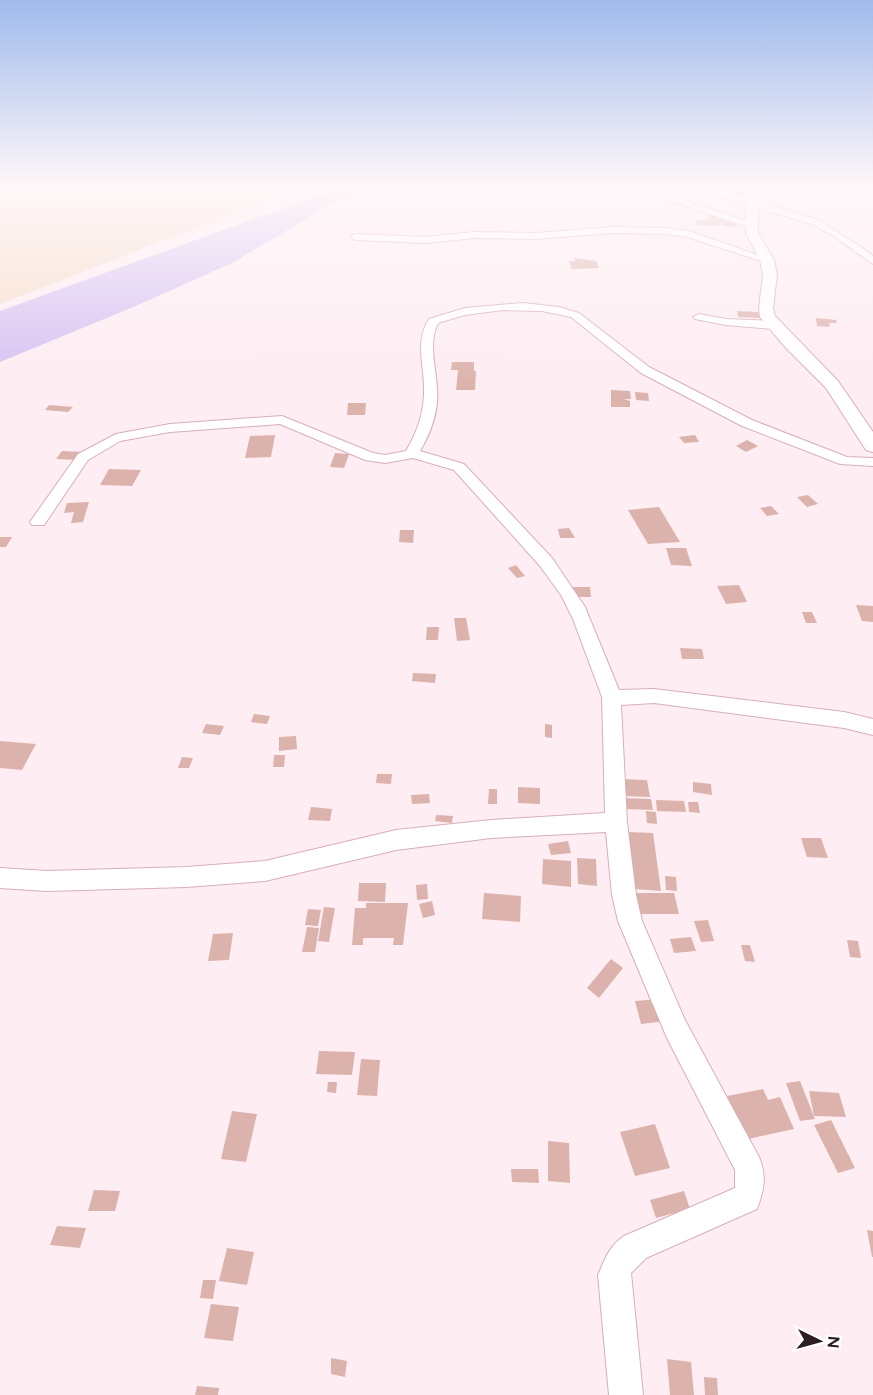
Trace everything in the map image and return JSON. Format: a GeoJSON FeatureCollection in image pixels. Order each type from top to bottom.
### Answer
{"type":"FeatureCollection","features":[{"type":"Feature","properties":{"kind":"main road"},"geometry":{"type":"LineString","coordinates":[[762,252],[767,260],[770,274],[766,308],[773,325],[832,385],[873,446]]}},
{"type":"Feature","properties":{"kind":"street"},"geometry":{"type":"LineString","coordinates":[[744,252],[767,260]]}},
{"type":"Feature","properties":{"kind":"street"},"geometry":{"type":"LineString","coordinates":[[411,454],[428,417],[431,395],[428,334],[433,321],[462,311],[529,308],[575,315],[645,370],[747,423],[845,461],[873,462]]}},
{"type":"Feature","properties":{"kind":"street"},"geometry":{"type":"LineString","coordinates":[[699,317],[726,322],[773,325]]}},
{"type":"Feature","properties":{"kind":"street"},"geometry":{"type":"LineString","coordinates":[[38,522],[83,457],[116,438],[170,428],[280,420],[370,457],[385,459],[411,454],[459,467],[558,577],[576,609],[612,697],[616,822],[624,895],[630,921],[676,1029],[749,1167],[751,1178],[746,1198],[635,1247],[625,1252],[618,1262],[614,1275],[626,1395]]}},
{"type":"Feature","properties":{"kind":"street"},"geometry":{"type":"LineString","coordinates":[[612,697],[654,696],[844,720],[873,727]]}},
{"type":"Feature","properties":{"kind":"street"},"geometry":{"type":"LineString","coordinates":[[0,878],[58,881],[265,872],[396,840],[491,829],[616,822]]}},
{"type":"Feature","properties":{"kind":"shaded area"},"geometry":{"type":"Polygon","coordinates":[[[0,252],[134,252],[0,304],[0,252]]]}},
{"type":"Feature","properties":{"kind":"shaded area"},"geometry":{"type":"Polygon","coordinates":[[[162,252],[250,252],[232,263],[131,308],[0,362],[0,311],[162,252]]]}},
{"type":"Feature","properties":{"kind":"building"},"geometry":{"type":"Polygon","coordinates":[[[574,258],[596,261],[599,268],[572,269],[569,261],[575,261],[574,258]]]}},
{"type":"Feature","properties":{"kind":"building"},"geometry":{"type":"Polygon","coordinates":[[[737,311],[758,312],[760,318],[738,317],[737,311]]]}},
{"type":"Feature","properties":{"kind":"building"},"geometry":{"type":"Polygon","coordinates":[[[816,318],[836,320],[837,323],[829,323],[830,327],[817,326],[816,318]]]}},
{"type":"Feature","properties":{"kind":"building"},"geometry":{"type":"Polygon","coordinates":[[[452,362],[474,362],[475,390],[456,390],[458,370],[451,370],[452,362]]]}},
{"type":"Feature","properties":{"kind":"building"},"geometry":{"type":"Polygon","coordinates":[[[611,390],[630,391],[631,399],[624,399],[630,401],[630,407],[611,407],[611,390]]]}},
{"type":"Feature","properties":{"kind":"building"},"geometry":{"type":"Polygon","coordinates":[[[635,392],[648,393],[649,401],[636,400],[635,392]]]}},
{"type":"Feature","properties":{"kind":"building"},"geometry":{"type":"Polygon","coordinates":[[[348,403],[366,403],[365,415],[347,415],[348,403]]]}},
{"type":"Feature","properties":{"kind":"building"},"geometry":{"type":"Polygon","coordinates":[[[49,405],[73,407],[68,412],[45,410],[49,405]]]}},
{"type":"Feature","properties":{"kind":"building"},"geometry":{"type":"Polygon","coordinates":[[[275,435],[271,457],[245,458],[250,436],[275,435]]]}},
{"type":"Feature","properties":{"kind":"building"},"geometry":{"type":"Polygon","coordinates":[[[695,435],[699,442],[684,443],[679,437],[695,435]]]}},
{"type":"Feature","properties":{"kind":"building"},"geometry":{"type":"Polygon","coordinates":[[[747,440],[758,446],[746,452],[736,446],[747,440]]]}},
{"type":"Feature","properties":{"kind":"building"},"geometry":{"type":"Polygon","coordinates":[[[62,451],[83,452],[77,460],[56,459],[62,451]]]}},
{"type":"Feature","properties":{"kind":"building"},"geometry":{"type":"Polygon","coordinates":[[[335,453],[349,454],[344,468],[330,467],[335,453]]]}},
{"type":"Feature","properties":{"kind":"building"},"geometry":{"type":"Polygon","coordinates":[[[109,469],[141,470],[132,486],[100,485],[109,469]]]}},
{"type":"Feature","properties":{"kind":"building"},"geometry":{"type":"Polygon","coordinates":[[[808,495],[818,504],[807,507],[797,497],[808,495]]]}},
{"type":"Feature","properties":{"kind":"building"},"geometry":{"type":"Polygon","coordinates":[[[89,502],[83,522],[71,523],[74,512],[64,513],[67,503],[89,502]]]}},
{"type":"Feature","properties":{"kind":"building"},"geometry":{"type":"Polygon","coordinates":[[[771,506],[779,514],[767,516],[760,508],[771,506]]]}},
{"type":"Feature","properties":{"kind":"building"},"geometry":{"type":"Polygon","coordinates":[[[659,507],[680,542],[648,544],[628,510],[659,507]]]}},
{"type":"Feature","properties":{"kind":"building"},"geometry":{"type":"Polygon","coordinates":[[[569,528],[575,538],[560,538],[558,529],[569,528]]]}},
{"type":"Feature","properties":{"kind":"building"},"geometry":{"type":"Polygon","coordinates":[[[400,530],[414,530],[413,543],[399,542],[400,530]]]}},
{"type":"Feature","properties":{"kind":"building"},"geometry":{"type":"Polygon","coordinates":[[[0,537],[12,537],[6,547],[0,547],[0,537]]]}},
{"type":"Feature","properties":{"kind":"building"},"geometry":{"type":"Polygon","coordinates":[[[666,548],[686,548],[692,566],[671,565],[666,548]]]}},
{"type":"Feature","properties":{"kind":"building"},"geometry":{"type":"Polygon","coordinates":[[[516,565],[525,576],[517,578],[508,568],[516,565]]]}},
{"type":"Feature","properties":{"kind":"building"},"geometry":{"type":"Polygon","coordinates":[[[739,585],[747,602],[726,604],[717,586],[739,585]]]}},
{"type":"Feature","properties":{"kind":"building"},"geometry":{"type":"Polygon","coordinates":[[[572,587],[590,587],[591,597],[573,597],[572,587]]]}},
{"type":"Feature","properties":{"kind":"building"},"geometry":{"type":"Polygon","coordinates":[[[856,605],[873,606],[873,622],[862,621],[856,605]]]}},
{"type":"Feature","properties":{"kind":"building"},"geometry":{"type":"Polygon","coordinates":[[[802,612],[812,612],[817,623],[806,623],[802,612]]]}},
{"type":"Feature","properties":{"kind":"building"},"geometry":{"type":"Polygon","coordinates":[[[454,618],[466,618],[470,640],[457,641],[454,618]]]}},
{"type":"Feature","properties":{"kind":"building"},"geometry":{"type":"Polygon","coordinates":[[[427,627],[439,627],[438,640],[426,640],[427,627]]]}},
{"type":"Feature","properties":{"kind":"building"},"geometry":{"type":"Polygon","coordinates":[[[680,648],[702,649],[704,659],[682,659],[680,648]]]}},
{"type":"Feature","properties":{"kind":"building"},"geometry":{"type":"Polygon","coordinates":[[[413,673],[436,674],[435,683],[412,681],[413,673]]]}},
{"type":"Feature","properties":{"kind":"building"},"geometry":{"type":"Polygon","coordinates":[[[254,714],[270,716],[267,724],[251,722],[254,714]]]}},
{"type":"Feature","properties":{"kind":"building"},"geometry":{"type":"Polygon","coordinates":[[[206,724],[224,726],[220,735],[202,733],[206,724]]]}},
{"type":"Feature","properties":{"kind":"building"},"geometry":{"type":"Polygon","coordinates":[[[545,724],[552,725],[552,738],[545,737],[545,724]]]}},
{"type":"Feature","properties":{"kind":"building"},"geometry":{"type":"Polygon","coordinates":[[[296,736],[297,749],[279,751],[279,737],[296,736]]]}},
{"type":"Feature","properties":{"kind":"building"},"geometry":{"type":"Polygon","coordinates":[[[0,741],[36,744],[22,770],[0,768],[0,741]]]}},
{"type":"Feature","properties":{"kind":"building"},"geometry":{"type":"Polygon","coordinates":[[[274,755],[285,755],[284,767],[273,767],[274,755]]]}},
{"type":"Feature","properties":{"kind":"building"},"geometry":{"type":"Polygon","coordinates":[[[182,757],[193,758],[189,768],[178,768],[182,757]]]}},
{"type":"Feature","properties":{"kind":"building"},"geometry":{"type":"Polygon","coordinates":[[[377,774],[392,774],[391,784],[376,783],[377,774]]]}},
{"type":"Feature","properties":{"kind":"building"},"geometry":{"type":"Polygon","coordinates":[[[619,779],[647,780],[650,797],[621,796],[619,779]]]}},
{"type":"Feature","properties":{"kind":"building"},"geometry":{"type":"Polygon","coordinates":[[[693,782],[711,784],[712,795],[693,792],[693,782]]]}},
{"type":"Feature","properties":{"kind":"building"},"geometry":{"type":"Polygon","coordinates":[[[518,787],[540,788],[540,804],[518,803],[518,787]]]}},
{"type":"Feature","properties":{"kind":"building"},"geometry":{"type":"Polygon","coordinates":[[[489,789],[497,789],[497,804],[488,804],[489,789]]]}},
{"type":"Feature","properties":{"kind":"building"},"geometry":{"type":"Polygon","coordinates":[[[429,794],[430,803],[412,804],[411,795],[429,794]]]}},
{"type":"Feature","properties":{"kind":"building"},"geometry":{"type":"Polygon","coordinates":[[[623,798],[651,799],[653,810],[624,809],[623,798]]]}},
{"type":"Feature","properties":{"kind":"building"},"geometry":{"type":"Polygon","coordinates":[[[656,800],[684,801],[686,812],[657,811],[656,800]]]}},
{"type":"Feature","properties":{"kind":"building"},"geometry":{"type":"Polygon","coordinates":[[[688,802],[698,802],[700,813],[689,812],[688,802]]]}},
{"type":"Feature","properties":{"kind":"building"},"geometry":{"type":"Polygon","coordinates":[[[311,807],[332,809],[330,821],[308,820],[311,807]]]}},
{"type":"Feature","properties":{"kind":"building"},"geometry":{"type":"Polygon","coordinates":[[[646,811],[656,812],[657,824],[647,823],[646,811]]]}},
{"type":"Feature","properties":{"kind":"building"},"geometry":{"type":"Polygon","coordinates":[[[436,815],[453,816],[452,823],[435,821],[436,815]]]}},
{"type":"Feature","properties":{"kind":"building"},"geometry":{"type":"Polygon","coordinates":[[[628,832],[653,833],[661,891],[634,889],[628,832]]]}},
{"type":"Feature","properties":{"kind":"building"},"geometry":{"type":"Polygon","coordinates":[[[801,838],[821,838],[828,858],[807,857],[801,838]]]}},
{"type":"Feature","properties":{"kind":"building"},"geometry":{"type":"Polygon","coordinates":[[[568,841],[571,853],[551,855],[548,844],[568,841]]]}},
{"type":"Feature","properties":{"kind":"building"},"geometry":{"type":"Polygon","coordinates":[[[577,858],[596,859],[597,886],[578,884],[577,858]]]}},
{"type":"Feature","properties":{"kind":"building"},"geometry":{"type":"Polygon","coordinates":[[[543,859],[571,861],[571,887],[542,884],[543,859]]]}},
{"type":"Feature","properties":{"kind":"building"},"geometry":{"type":"Polygon","coordinates":[[[665,876],[676,877],[677,891],[666,890],[665,876]]]}},
{"type":"Feature","properties":{"kind":"building"},"geometry":{"type":"Polygon","coordinates":[[[359,883],[386,883],[385,902],[358,901],[359,883]]]}},
{"type":"Feature","properties":{"kind":"building"},"geometry":{"type":"Polygon","coordinates":[[[427,884],[428,899],[417,900],[416,885],[427,884]]]}},
{"type":"Feature","properties":{"kind":"building"},"geometry":{"type":"Polygon","coordinates":[[[484,893],[521,896],[520,922],[482,919],[484,893]]]}},
{"type":"Feature","properties":{"kind":"building"},"geometry":{"type":"Polygon","coordinates":[[[630,893],[674,893],[679,914],[634,914],[630,893]]]}},
{"type":"Feature","properties":{"kind":"building"},"geometry":{"type":"Polygon","coordinates":[[[432,901],[435,915],[423,918],[419,904],[432,901]]]}},
{"type":"Feature","properties":{"kind":"building"},"geometry":{"type":"Polygon","coordinates":[[[366,903],[408,903],[403,945],[393,945],[394,938],[363,938],[363,945],[352,945],[355,908],[366,908],[366,903]]]}},
{"type":"Feature","properties":{"kind":"building"},"geometry":{"type":"Polygon","coordinates":[[[324,907],[335,908],[329,942],[318,941],[324,907]]]}},
{"type":"Feature","properties":{"kind":"building"},"geometry":{"type":"Polygon","coordinates":[[[308,909],[321,910],[318,926],[305,925],[308,909]]]}},
{"type":"Feature","properties":{"kind":"building"},"geometry":{"type":"Polygon","coordinates":[[[708,920],[714,941],[701,942],[694,921],[708,920]]]}},
{"type":"Feature","properties":{"kind":"building"},"geometry":{"type":"Polygon","coordinates":[[[307,927],[319,928],[315,952],[302,952],[307,927]]]}},
{"type":"Feature","properties":{"kind":"building"},"geometry":{"type":"Polygon","coordinates":[[[233,933],[229,960],[208,961],[213,934],[233,933]]]}},
{"type":"Feature","properties":{"kind":"building"},"geometry":{"type":"Polygon","coordinates":[[[691,937],[696,951],[674,953],[670,939],[691,937]]]}},
{"type":"Feature","properties":{"kind":"building"},"geometry":{"type":"Polygon","coordinates":[[[847,940],[858,941],[861,958],[850,957],[847,940]]]}},
{"type":"Feature","properties":{"kind":"building"},"geometry":{"type":"Polygon","coordinates":[[[741,945],[750,945],[755,962],[745,961],[741,945]]]}},
{"type":"Feature","properties":{"kind":"building"},"geometry":{"type":"Polygon","coordinates":[[[611,959],[623,968],[599,998],[587,988],[611,959]]]}},
{"type":"Feature","properties":{"kind":"building"},"geometry":{"type":"Polygon","coordinates":[[[660,999],[667,1021],[641,1024],[635,1001],[660,999]]]}},
{"type":"Feature","properties":{"kind":"building"},"geometry":{"type":"Polygon","coordinates":[[[319,1051],[355,1052],[352,1075],[316,1074],[319,1051]]]}},
{"type":"Feature","properties":{"kind":"building"},"geometry":{"type":"Polygon","coordinates":[[[361,1059],[380,1060],[377,1096],[357,1095],[361,1059]]]}},
{"type":"Feature","properties":{"kind":"building"},"geometry":{"type":"Polygon","coordinates":[[[800,1081],[815,1119],[800,1121],[786,1083],[800,1081]]]}},
{"type":"Feature","properties":{"kind":"building"},"geometry":{"type":"Polygon","coordinates":[[[328,1082],[337,1082],[336,1093],[327,1092],[328,1082]]]}},
{"type":"Feature","properties":{"kind":"building"},"geometry":{"type":"Polygon","coordinates":[[[763,1089],[768,1100],[780,1097],[794,1129],[744,1140],[727,1096],[763,1089]]]}},
{"type":"Feature","properties":{"kind":"building"},"geometry":{"type":"Polygon","coordinates":[[[809,1091],[839,1093],[846,1117],[814,1116],[809,1091]]]}},
{"type":"Feature","properties":{"kind":"building"},"geometry":{"type":"Polygon","coordinates":[[[232,1111],[257,1114],[246,1162],[221,1159],[232,1111]]]}},
{"type":"Feature","properties":{"kind":"building"},"geometry":{"type":"Polygon","coordinates":[[[831,1120],[855,1168],[838,1173],[814,1125],[831,1120]]]}},
{"type":"Feature","properties":{"kind":"building"},"geometry":{"type":"Polygon","coordinates":[[[655,1124],[670,1168],[635,1176],[620,1132],[655,1124]]]}},
{"type":"Feature","properties":{"kind":"building"},"geometry":{"type":"Polygon","coordinates":[[[548,1141],[569,1143],[570,1183],[548,1181],[548,1141]]]}},
{"type":"Feature","properties":{"kind":"building"},"geometry":{"type":"Polygon","coordinates":[[[511,1169],[538,1169],[539,1183],[512,1182],[511,1169]]]}},
{"type":"Feature","properties":{"kind":"building"},"geometry":{"type":"Polygon","coordinates":[[[94,1190],[120,1191],[115,1211],[88,1211],[94,1190]]]}},
{"type":"Feature","properties":{"kind":"building"},"geometry":{"type":"Polygon","coordinates":[[[684,1191],[690,1209],[656,1218],[650,1200],[684,1191]]]}},
{"type":"Feature","properties":{"kind":"building"},"geometry":{"type":"Polygon","coordinates":[[[57,1226],[86,1228],[80,1248],[50,1245],[57,1226]]]}},
{"type":"Feature","properties":{"kind":"building"},"geometry":{"type":"Polygon","coordinates":[[[867,1230],[873,1231],[873,1257],[872,1257],[867,1230]]]}},
{"type":"Feature","properties":{"kind":"building"},"geometry":{"type":"Polygon","coordinates":[[[227,1248],[254,1252],[247,1285],[219,1281],[227,1248]]]}},
{"type":"Feature","properties":{"kind":"building"},"geometry":{"type":"Polygon","coordinates":[[[203,1280],[216,1280],[213,1299],[200,1298],[203,1280]]]}},
{"type":"Feature","properties":{"kind":"building"},"geometry":{"type":"Polygon","coordinates":[[[211,1304],[239,1307],[233,1341],[204,1338],[211,1304]]]}},
{"type":"Feature","properties":{"kind":"building"},"geometry":{"type":"Polygon","coordinates":[[[331,1358],[347,1361],[345,1377],[331,1374],[331,1358]]]}},
{"type":"Feature","properties":{"kind":"building"},"geometry":{"type":"Polygon","coordinates":[[[667,1359],[691,1362],[694,1395],[670,1395],[667,1359]]]}},
{"type":"Feature","properties":{"kind":"building"},"geometry":{"type":"Polygon","coordinates":[[[704,1377],[717,1378],[718,1395],[705,1395],[704,1377]]]}},
{"type":"Feature","properties":{"kind":"building"},"geometry":{"type":"Polygon","coordinates":[[[197,1386],[219,1388],[218,1395],[195,1395],[197,1386]]]}}]}
